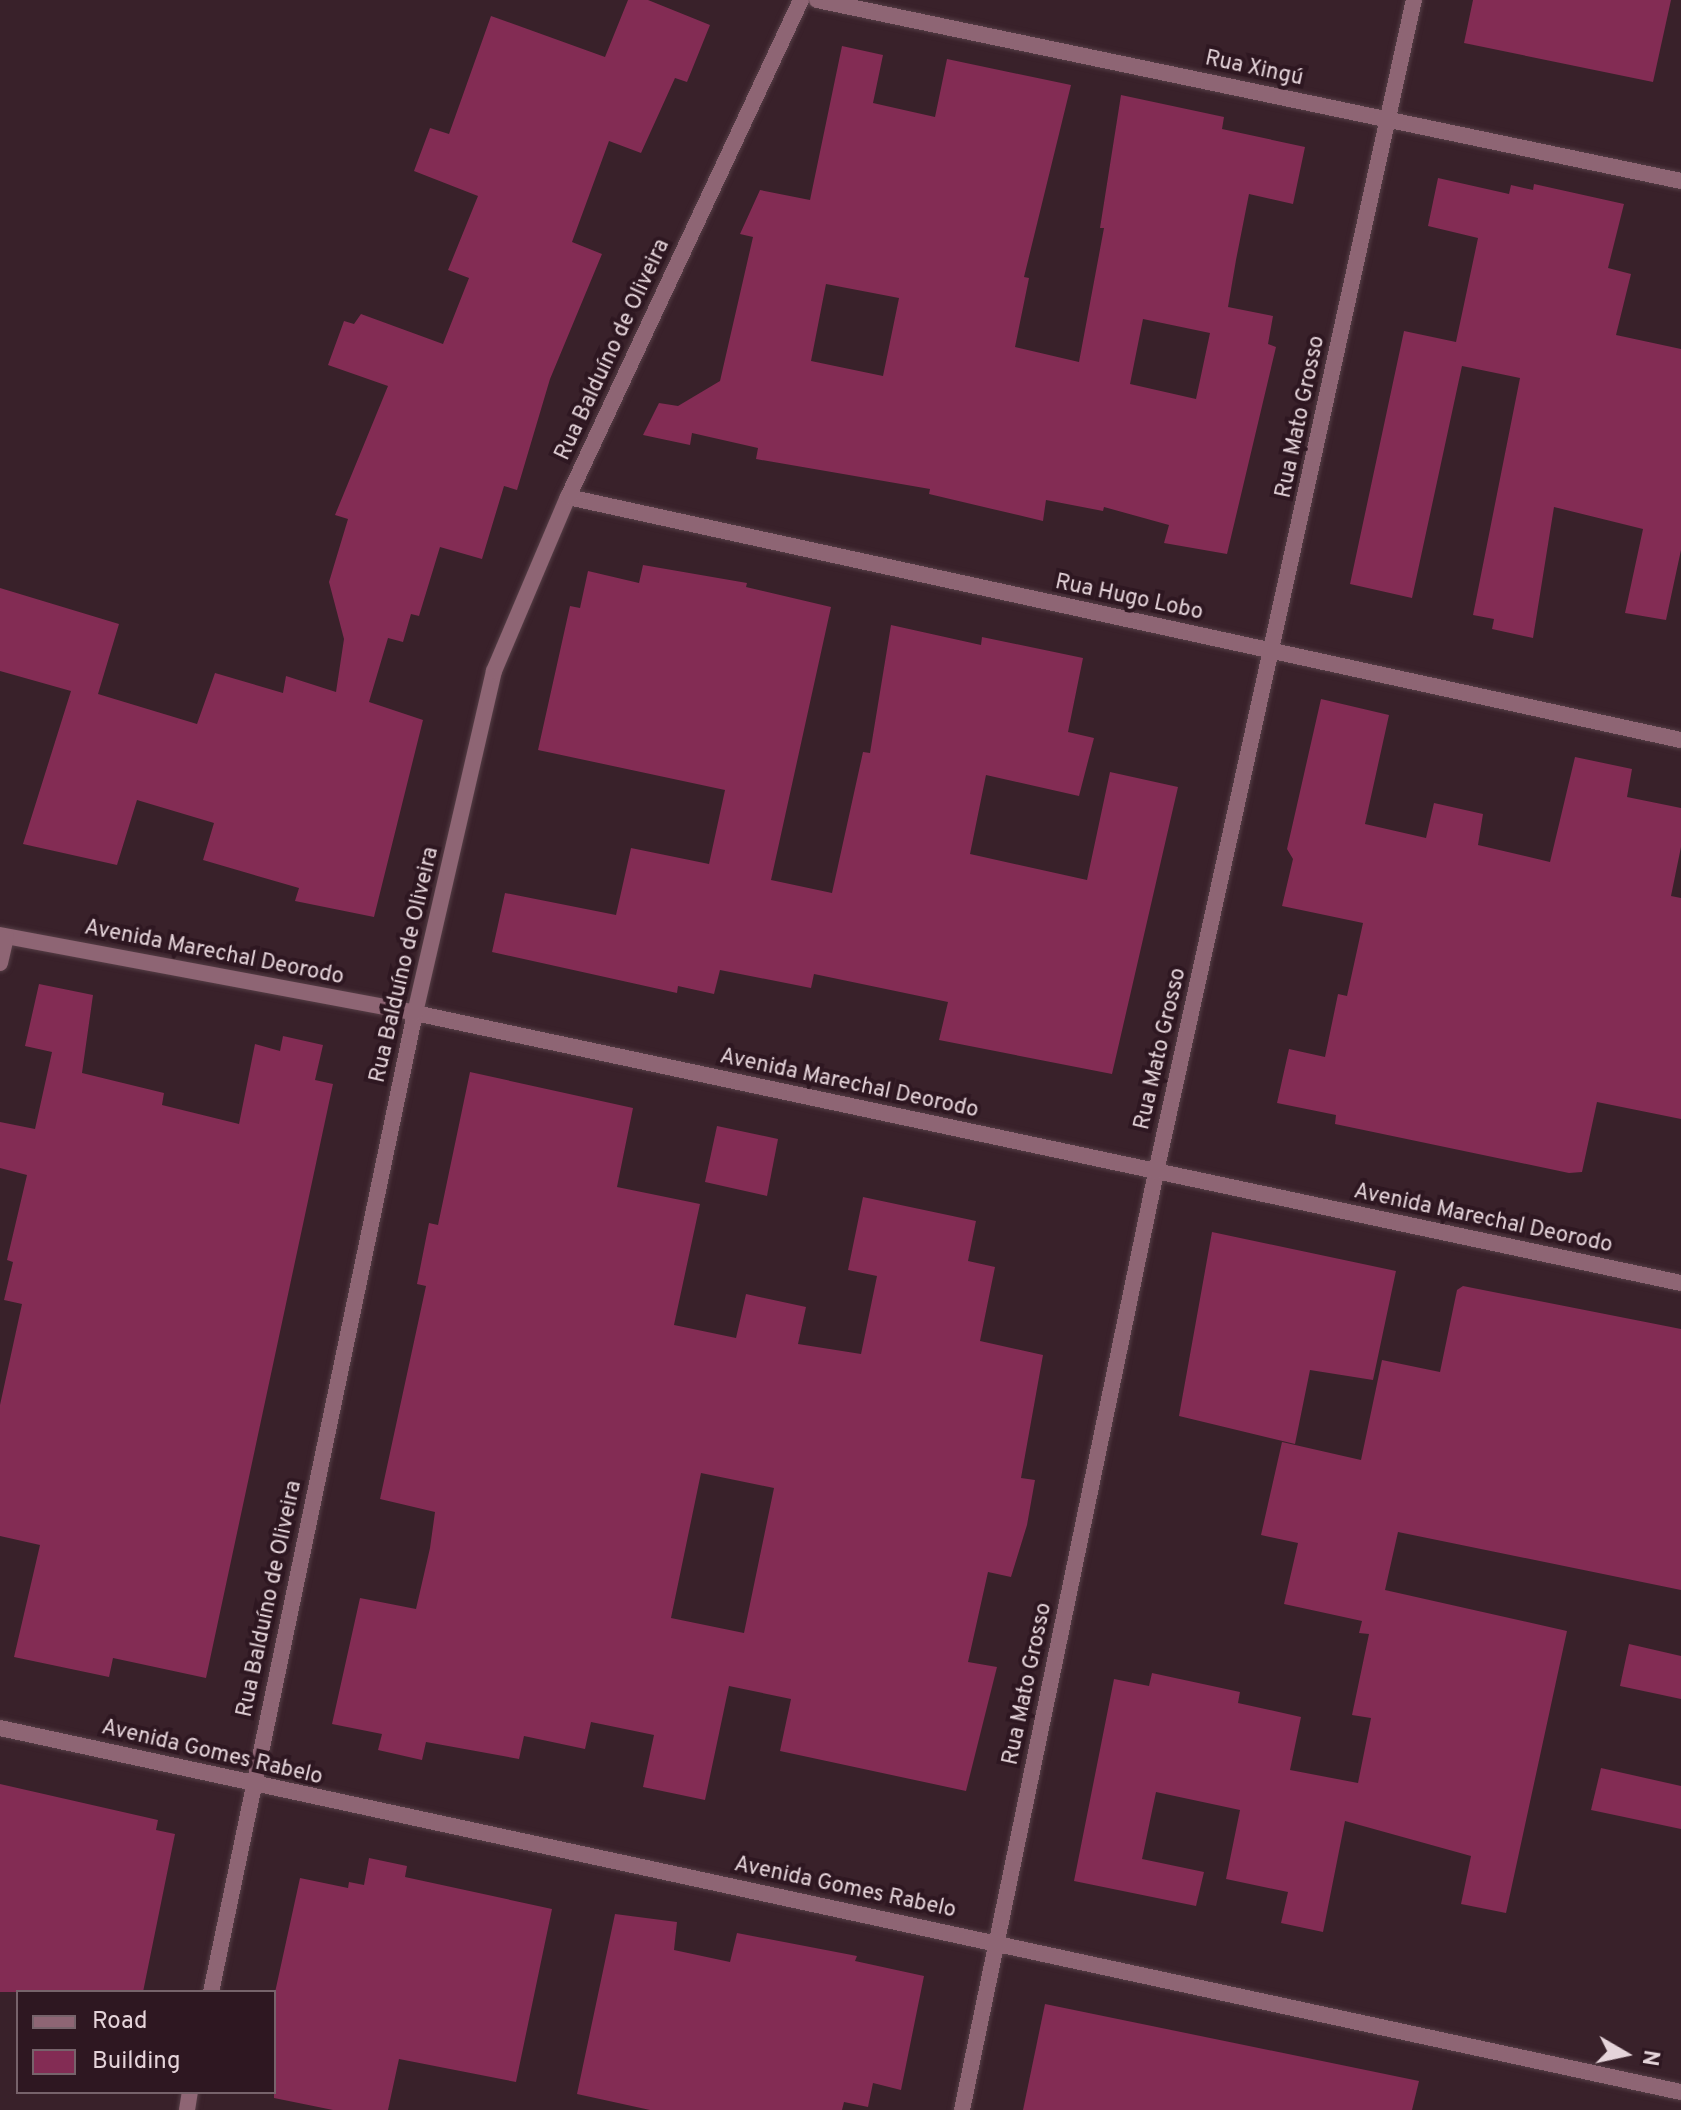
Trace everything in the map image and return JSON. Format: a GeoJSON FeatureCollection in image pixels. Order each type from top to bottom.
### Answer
{"type":"FeatureCollection","features":[{"type":"Feature","properties":{"kind":"street","name":"Rua Balduíno de Oliveira"},"geometry":{"type":"LineString","coordinates":[[211,1990],[415,1013],[494,671],[568,497],[801,0]]}},
{"type":"Feature","properties":{"kind":"street","name":"Rua Xingú"},"geometry":{"type":"LineString","coordinates":[[817,0],[1681,181]]}},
{"type":"Feature","properties":{"kind":"street","name":"Rua Mato Grosso"},"geometry":{"type":"LineString","coordinates":[[962,2110],[1156,1172],[1414,0]]}},
{"type":"Feature","properties":{"kind":"street","name":"Rua Hugo Lobo"},"geometry":{"type":"LineString","coordinates":[[568,497],[1681,740]]}},
{"type":"Feature","properties":{"kind":"street","name":"Avenida Marechal Deorodo"},"geometry":{"type":"LineString","coordinates":[[3,936],[415,1013],[1681,1283]]}},
{"type":"Feature","properties":{"kind":"street"},"geometry":{"type":"LineString","coordinates":[[0,963],[3,936]]}},
{"type":"Feature","properties":{"kind":"street","name":"Avenida Gomes Rabelo"},"geometry":{"type":"LineString","coordinates":[[0,1728],[254,1786],[1681,2092]]}},
{"type":"Feature","properties":{"kind":"building"},"geometry":{"type":"Polygon","coordinates":[[[628,0],[648,0],[710,25],[687,82],[675,78],[641,153],[609,141],[572,242],[602,254],[550,379],[517,490],[504,486],[482,559],[440,547],[419,616],[411,614],[403,642],[388,638],[369,702],[423,720],[374,917],[295,901],[299,888],[203,860],[214,823],[137,800],[117,865],[23,844],[71,691],[0,671],[0,588],[119,624],[98,694],[197,724],[215,673],[283,693],[286,676],[336,692],[344,639],[329,582],[348,519],[335,515],[388,386],[328,365],[344,321],[354,324],[361,314],[443,344],[469,278],[448,270],[478,196],[414,171],[430,128],[449,134],[491,16],[605,57],[628,0]]]}},
{"type":"Feature","properties":{"kind":"building"},"geometry":{"type":"Polygon","coordinates":[[[1473,0],[1671,0],[1653,82],[1464,43],[1473,0]]]}},
{"type":"Feature","properties":{"kind":"building"},"geometry":{"type":"Polygon","coordinates":[[[842,46],[883,55],[873,103],[935,117],[947,59],[1071,85],[1024,277],[1029,278],[1015,347],[1079,362],[1104,228],[1100,228],[1121,95],[1224,117],[1222,129],[1305,147],[1293,204],[1249,194],[1236,260],[1228,307],[1273,316],[1268,344],[1276,347],[1227,554],[1164,543],[1169,525],[1104,507],[1103,511],[1046,500],[1043,521],[929,494],[930,489],[756,459],[758,448],[692,433],[690,445],[643,435],[659,403],[678,406],[720,381],[753,237],[740,234],[760,190],[810,200],[842,46]],[[826,284],[811,361],[883,376],[899,298],[826,284]],[[1143,319],[1130,384],[1196,399],[1210,333],[1143,319]]]}},
{"type":"Feature","properties":{"kind":"building"},"geometry":{"type":"Polygon","coordinates":[[[1438,178],[1509,194],[1511,185],[1533,190],[1534,184],[1624,204],[1608,268],[1631,274],[1616,335],[1681,349],[1681,550],[1666,620],[1625,613],[1643,529],[1554,507],[1533,638],[1492,629],[1494,619],[1473,615],[1520,378],[1462,366],[1412,598],[1350,584],[1404,331],[1456,342],[1478,238],[1428,226],[1438,178]]]}},
{"type":"Feature","properties":{"kind":"building"},"geometry":{"type":"Polygon","coordinates":[[[643,565],[747,583],[746,587],[831,607],[771,880],[832,893],[863,752],[870,753],[891,625],[981,645],[982,637],[1083,658],[1068,732],[1094,738],[1079,796],[986,775],[970,854],[1087,880],[1110,772],[1178,787],[1112,1074],[939,1040],[948,1002],[814,974],[811,988],[720,970],[714,994],[678,986],[677,993],[492,952],[505,893],[616,915],[631,848],[709,864],[725,790],[538,750],[570,606],[580,608],[588,571],[639,583],[643,565]]]}},
{"type":"Feature","properties":{"kind":"building"},"geometry":{"type":"Polygon","coordinates":[[[1321,699],[1389,715],[1365,824],[1426,838],[1434,803],[1483,814],[1478,845],[1550,862],[1575,757],[1632,769],[1627,797],[1681,808],[1681,847],[1671,896],[1681,898],[1681,1119],[1597,1102],[1582,1172],[1569,1173],[1335,1124],[1336,1115],[1277,1103],[1289,1049],[1325,1057],[1338,994],[1347,996],[1363,923],[1282,906],[1293,859],[1287,849],[1321,699]]]}},
{"type":"Feature","properties":{"kind":"building"},"geometry":{"type":"Polygon","coordinates":[[[39,984],[93,995],[82,1073],[164,1093],[162,1105],[239,1124],[255,1044],[280,1051],[283,1036],[323,1045],[315,1080],[333,1084],[206,1678],[113,1658],[109,1677],[14,1657],[40,1545],[0,1536],[0,1405],[22,1304],[4,1300],[13,1262],[7,1260],[27,1175],[0,1168],[0,1122],[35,1129],[52,1052],[25,1046],[39,984]]]}},
{"type":"Feature","properties":{"kind":"building"},"geometry":{"type":"Polygon","coordinates":[[[470,1072],[633,1108],[617,1187],[700,1204],[674,1325],[736,1338],[746,1294],[806,1307],[798,1344],[861,1354],[877,1276],[848,1270],[863,1197],[976,1221],[968,1261],[995,1267],[980,1341],[1043,1355],[1021,1478],[1035,1480],[1027,1525],[1011,1577],[988,1572],[968,1662],[997,1667],[966,1791],[780,1751],[791,1699],[729,1686],[705,1800],[643,1787],[654,1735],[591,1722],[585,1749],[524,1736],[519,1759],[426,1742],[422,1760],[378,1750],[382,1734],[332,1724],[360,1598],[416,1609],[430,1548],[435,1512],[380,1499],[426,1286],[417,1284],[429,1223],[438,1225],[470,1072]],[[701,1473],[671,1618],[744,1633],[774,1488],[701,1473]]]}},
{"type":"Feature","properties":{"kind":"building"},"geometry":{"type":"Polygon","coordinates":[[[717,1126],[778,1139],[767,1196],[705,1182],[717,1126]]]}},
{"type":"Feature","properties":{"kind":"building"},"geometry":{"type":"Polygon","coordinates":[[[1212,1232],[1396,1271],[1373,1380],[1310,1370],[1295,1444],[1179,1416],[1212,1232]]]}},
{"type":"Feature","properties":{"kind":"building"},"geometry":{"type":"Polygon","coordinates":[[[1463,1286],[1681,1329],[1681,1590],[1398,1532],[1385,1590],[1567,1631],[1506,1913],[1461,1904],[1471,1856],[1345,1821],[1323,1932],[1281,1923],[1288,1892],[1226,1879],[1240,1810],[1156,1792],[1142,1859],[1204,1872],[1196,1906],[1074,1881],[1114,1679],[1149,1686],[1152,1673],[1240,1692],[1238,1703],[1301,1717],[1290,1770],[1358,1783],[1371,1718],[1352,1715],[1369,1634],[1359,1633],[1362,1621],[1284,1604],[1298,1543],[1261,1535],[1282,1442],[1361,1460],[1382,1360],[1440,1372],[1457,1290],[1463,1286]]]}},
{"type":"Feature","properties":{"kind":"building"},"geometry":{"type":"Polygon","coordinates":[[[1629,1644],[1681,1656],[1681,1699],[1620,1686],[1629,1644]]]}},
{"type":"Feature","properties":{"kind":"building"},"geometry":{"type":"Polygon","coordinates":[[[1601,1768],[1681,1786],[1681,1829],[1591,1810],[1601,1768]]]}},
{"type":"Feature","properties":{"kind":"building"},"geometry":{"type":"Polygon","coordinates":[[[0,1784],[158,1820],[156,1830],[175,1834],[143,1990],[0,1992],[0,1784]]]}},
{"type":"Feature","properties":{"kind":"building"},"geometry":{"type":"Polygon","coordinates":[[[369,1858],[407,1866],[405,1877],[552,1909],[516,2082],[399,2059],[388,2110],[333,2110],[274,2098],[276,1990],[300,1878],[348,1888],[349,1882],[364,1885],[369,1858]]]}},
{"type":"Feature","properties":{"kind":"building"},"geometry":{"type":"Polygon","coordinates":[[[615,1914],[677,1922],[674,1950],[730,1962],[737,1933],[857,1956],[855,1961],[924,1976],[901,2090],[873,2083],[868,2107],[844,2102],[842,2110],[650,2110],[577,2094],[615,1914]]]}},
{"type":"Feature","properties":{"kind":"building"},"geometry":{"type":"Polygon","coordinates":[[[1045,2004],[1419,2081],[1412,2110],[1023,2110],[1045,2004]]]}}]}
